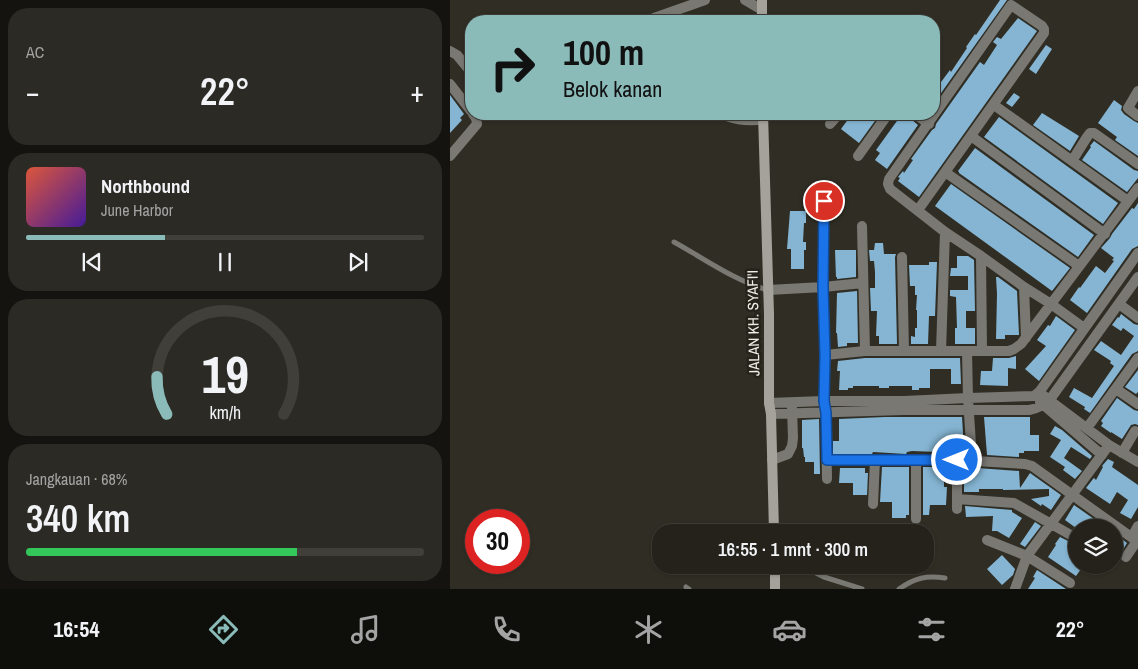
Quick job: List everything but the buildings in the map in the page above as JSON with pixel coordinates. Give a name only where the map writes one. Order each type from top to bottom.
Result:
[{"type":"main road","name":"JALAN KH. SYAFI'I","points":[[763,120],[769,403],[771,414],[774,524]]},
{"type":"main road","points":[[775,574],[776,589]]},
{"type":"street","points":[[662,15],[705,0]]},
{"type":"street","points":[[745,0],[762,5]]},
{"type":"street","points":[[918,210],[1044,33],[1042,26],[1013,3],[940,108]]},
{"type":"street","points":[[450,51],[457,55],[465,65]]},
{"type":"street","points":[[450,84],[465,104]]},
{"type":"street","points":[[1138,91],[1128,110],[1138,116]]},
{"type":"street","points":[[994,105],[1128,201]]},
{"type":"street","points":[[450,156],[477,124],[476,120]]},
{"type":"street","points":[[830,124],[834,120]]},
{"type":"street","points":[[858,156],[884,120]]},
{"type":"street","points":[[924,120],[929,124]]},
{"type":"street","points":[[932,120],[888,182],[890,188],[945,232],[1084,328]]},
{"type":"street","points":[[1072,161],[1090,133],[1094,132],[1138,164]]},
{"type":"street","points":[[971,136],[1105,234]]},
{"type":"street","points":[[945,172],[1079,266]]},
{"type":"street","points":[[825,355],[865,351],[1009,351],[1018,347],[1138,188]]},
{"type":"street","points":[[824,201],[824,401],[826,413],[827,479]]},
{"type":"street","points":[[862,226],[865,351]]},
{"type":"street","points":[[941,351],[945,232]]},
{"type":"street","points":[[1037,394],[1138,253]]},
{"type":"street","points":[[981,256],[982,351]]},
{"type":"street","points":[[902,257],[904,351]]},
{"type":"street","points":[[771,414],[824,401],[969,410],[1029,410],[1046,403],[1138,277]]},
{"type":"street","points":[[768,290],[863,283]]},
{"type":"street","points":[[1024,287],[1026,338]]},
{"type":"street","points":[[1119,304],[1138,318]]},
{"type":"street","points":[[1100,306],[1111,314]]},
{"type":"street","points":[[967,351],[972,460]]},
{"type":"street","points":[[1087,428],[1138,358]]},
{"type":"street","points":[[1116,389],[1138,404]]},
{"type":"street","points":[[769,403],[826,413],[968,398],[1037,394],[1102,455]]},
{"type":"street","points":[[1046,403],[1138,462]]},
{"type":"street","points":[[772,460],[788,454],[791,450],[793,438],[792,408]]},
{"type":"street","points":[[1122,452],[1135,431]]},
{"type":"street","points":[[1015,589],[1027,556],[1109,445]]},
{"type":"street","points":[[827,460],[972,460],[1019,462],[1028,465],[1136,540]]},
{"type":"street","points":[[873,504],[875,460]]},
{"type":"street","points":[[916,460],[916,519]]},
{"type":"street","points":[[957,460],[957,504],[1014,503],[1068,533]]},
{"type":"street","points":[[1126,557],[1136,540],[1138,526]]},
{"type":"street","points":[[986,540],[1027,556],[1070,583]]},
{"type":"lane","points":[[732,120],[749,124],[758,120]]},
{"type":"lane","points":[[674,242],[736,277],[758,288],[768,290]]},
{"type":"lane","points":[[820,574],[862,589]]},
{"type":"lane","points":[[900,589],[908,583],[924,577],[945,578]]},
{"type":"route","points":[[824,201],[824,401],[827,460],[957,460]]}]
